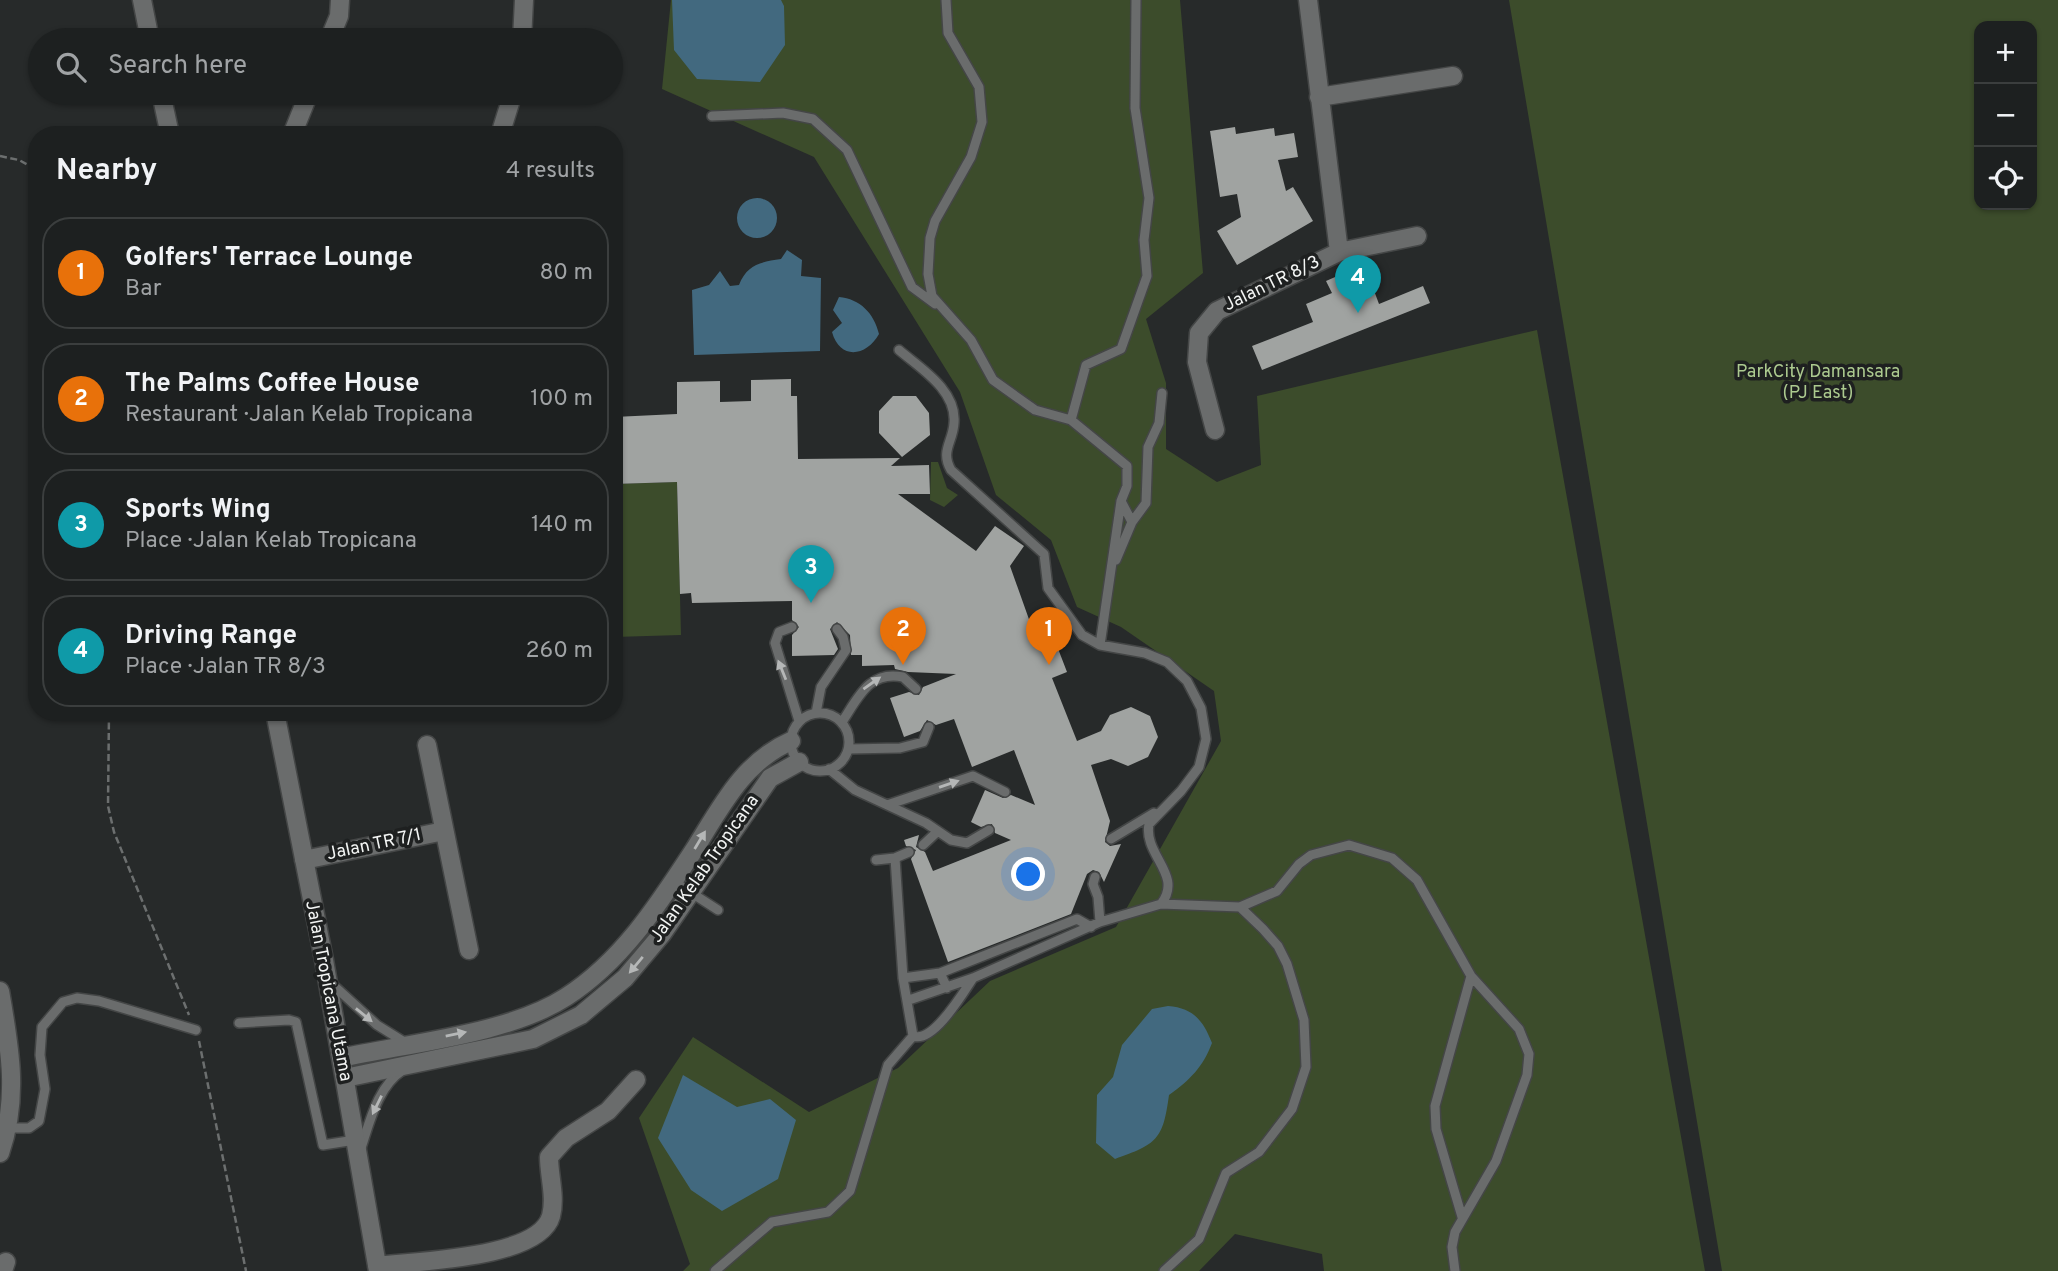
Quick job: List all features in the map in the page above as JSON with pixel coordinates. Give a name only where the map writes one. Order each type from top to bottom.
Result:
[{"type":"street","points":[[142,0],[148,28]]},
{"type":"street","points":[[334,28],[339,16],[340,0]]},
{"type":"street","points":[[523,28],[524,0]]},
{"type":"street","name":"Jalan TR 8/3","points":[[1215,430],[1197,362],[1199,333],[1217,311],[1339,252],[1308,0]]},
{"type":"street","points":[[1319,97],[1453,76]]},
{"type":"street","points":[[164,105],[168,126]]},
{"type":"street","points":[[296,126],[304,105]]},
{"type":"street","points":[[503,126],[509,105]]},
{"type":"street","points":[[1339,252],[1417,236]]},
{"type":"street","name":"Jalan Tropicana Utama","points":[[277,721],[327,978],[377,1269]]},
{"type":"street","name":"Jalan Kelab Tropicana","points":[[341,1058],[524,1019],[568,996],[597,974],[629,942],[743,776],[766,754],[791,741]]},
{"type":"street","name":"Jalan TR 7/1","points":[[427,746],[468,950]]},
{"type":"street","name":"Jalan Kelab Tropicana","points":[[345,1078],[533,1039],[564,1026],[603,999],[625,978],[692,894],[762,788],[775,773],[799,762]]},
{"type":"street","name":"Jalan TR 7/1","points":[[303,860],[444,831]]},
{"type":"street","points":[[0,991],[13,1097],[9,1128],[0,1153]]},
{"type":"street","points":[[377,1269],[507,1249],[543,1231],[551,1218],[553,1203],[549,1157],[566,1138],[608,1111],[636,1080]]},
{"type":"lane","points":[[946,0],[948,33],[979,87],[982,122],[968,164],[935,221],[930,237],[928,274],[932,296],[971,340],[993,380],[1035,410],[1072,420],[1127,466],[1127,486],[1121,501],[1100,645]]},
{"type":"lane","points":[[1072,420],[1086,365],[1121,349],[1147,276],[1144,240],[1149,198],[1135,108],[1136,0]]},
{"type":"lane","points":[[712,116],[783,113],[813,119],[847,150],[912,287],[940,307]]},
{"type":"lane","points":[[899,350],[936,381],[952,405],[954,423],[945,451],[951,470],[1038,547],[1046,562],[1048,588],[1060,609],[1082,635],[1100,645],[1145,653],[1167,662],[1187,681],[1201,708],[1206,739],[1199,766],[1153,818],[1147,833],[1169,881],[1168,894],[1161,904]]},
{"type":"lane","points":[[1110,572],[1132,522],[1146,503],[1148,447],[1158,423],[1162,393]]},
{"type":"lane","points":[[1121,501],[1132,522]]},
{"type":"lane","points":[[792,626],[779,632],[775,643],[799,721],[791,741],[799,762],[813,770],[829,769],[838,765],[848,750],[849,740],[842,722],[835,716],[816,712],[799,721]]},
{"type":"lane","points":[[816,712],[821,687],[845,656],[845,642],[837,629]]},
{"type":"lane","points":[[842,722],[861,691],[877,678],[903,677],[916,689]]},
{"type":"lane","points":[[848,750],[911,746],[923,741],[929,727]]},
{"type":"lane","points":[[829,769],[855,790],[890,804],[951,841],[967,843],[989,830]]},
{"type":"lane","points":[[890,804],[973,776],[1005,792]]},
{"type":"lane","points":[[1111,839],[1165,807]]},
{"type":"lane","points":[[923,845],[938,831]]},
{"type":"lane","points":[[908,1000],[973,978],[1095,924],[1161,904],[1240,907],[1277,891],[1299,864],[1321,850],[1349,845],[1377,851],[1392,858],[1417,880],[1471,976],[1519,1029],[1527,1045],[1529,1063],[1496,1161],[1479,1195],[1462,1217],[1452,1247],[1455,1271]]},
{"type":"lane","points":[[876,860],[895,858],[909,852]]},
{"type":"lane","points":[[895,858],[903,978],[913,1036]]},
{"type":"lane","points":[[1095,877],[1093,884],[1098,897],[1095,924]]},
{"type":"lane","points":[[673,881],[718,910]]},
{"type":"lane","points":[[1164,1271],[1199,1239],[1226,1173],[1259,1152],[1292,1110],[1306,1067],[1304,1020],[1287,964],[1278,946],[1240,907]]},
{"type":"lane","points":[[903,978],[940,973],[1077,919],[1095,924]]},
{"type":"lane","points":[[940,973],[947,988]]},
{"type":"lane","points":[[1462,1217],[1436,1129],[1435,1106],[1471,976]]},
{"type":"lane","points":[[327,978],[340,994],[377,1025],[408,1044]]},
{"type":"lane","points":[[715,1271],[772,1222],[817,1216],[839,1205],[850,1191],[888,1065],[913,1036],[925,1035],[948,1015],[973,978]]},
{"type":"lane","points":[[9,1128],[29,1128],[39,1121],[45,1089],[40,1055],[43,1027],[62,1002],[77,998],[99,1001],[196,1030]]},
{"type":"lane","points":[[239,1023],[289,1020],[296,1022],[323,1145],[357,1148],[388,1084],[411,1065]]},
{"type":"path","points":[[0,156],[28,165]]},
{"type":"path","points":[[108,721],[108,806],[114,832],[196,1030],[246,1271]]},
{"type":"green space","points":[[671,0],[1180,0],[1203,273],[1146,319],[1166,383],[1166,449],[1217,482],[1261,465],[1257,396],[1537,330],[1705,1271],[1324,1271],[1322,1254],[1235,1234],[1199,1271],[683,1271],[690,1264],[639,1118],[693,1037],[809,1112],[898,1068],[990,981],[1116,927],[1221,741],[1214,691],[1121,627],[1077,607],[1051,540],[996,495],[960,392],[814,157],[662,89]]},
{"type":"green space","name":"ParkCity Damansara (PJ East)","points":[[1509,0],[2058,0],[2058,1271],[1722,1271]]},
{"type":"green space","points":[[931,462],[938,462],[947,488],[958,495],[944,507],[930,500]]},
{"type":"green space","points":[[677,482],[681,635],[623,637],[623,484]]},
{"type":"water","points":[[672,0],[781,0],[784,6],[785,45],[760,82],[697,79],[674,50]]},
{"type":"water","points":[[757,198],[765,199],[771,204],[776,210],[776,226],[771,232],[765,237],[757,238],[749,237],[743,232],[738,226],[737,218],[738,210],[743,204],[749,199]]},
{"type":"water","points":[[787,250],[802,260],[801,276],[821,278],[820,351],[694,355],[692,290],[709,285],[720,271],[730,286],[739,285],[751,268],[781,259]]},
{"type":"water","points":[[839,297],[860,304],[877,326],[879,334],[861,351],[841,348],[832,332],[842,323],[833,310]]},
{"type":"water","points":[[1168,1006],[1184,1009],[1196,1017],[1212,1043],[1195,1072],[1169,1095],[1164,1122],[1156,1138],[1140,1149],[1115,1159],[1096,1143],[1097,1095],[1113,1077],[1122,1045],[1152,1009]]},
{"type":"water","points":[[683,1075],[737,1107],[770,1099],[796,1120],[778,1179],[722,1211],[691,1190],[658,1138]]},
{"type":"building","points":[[1235,127],[1236,134],[1274,128],[1275,136],[1294,133],[1298,157],[1278,160],[1286,191],[1293,187],[1313,221],[1237,265],[1217,231],[1241,217],[1237,194],[1220,197],[1210,131]]},
{"type":"building","points":[[1342,274],[1348,288],[1370,280],[1379,304],[1423,286],[1430,303],[1262,370],[1252,346],[1313,322],[1306,304],[1332,293],[1326,281]]},
{"type":"building","points":[[791,379],[791,396],[797,396],[798,459],[900,458],[891,466],[929,465],[930,494],[898,494],[976,551],[995,526],[1024,546],[1010,566],[1036,639],[1052,633],[1067,672],[1052,678],[1077,741],[1101,731],[1110,715],[1131,707],[1150,716],[1158,737],[1148,757],[1128,766],[1111,759],[1091,765],[1110,821],[1105,842],[1110,846],[1121,844],[1104,882],[1099,872],[1093,870],[1087,874],[1071,914],[948,962],[911,859],[916,850],[906,846],[904,840],[919,835],[916,847],[925,852],[933,871],[1011,840],[995,833],[992,824],[981,827],[971,822],[985,790],[1003,798],[1011,795],[1035,805],[1014,750],[972,767],[954,719],[936,725],[927,720],[920,731],[904,737],[890,698],[909,692],[919,695],[923,687],[956,674],[908,672],[895,669],[894,665],[862,666],[862,655],[851,655],[850,635],[837,622],[830,629],[838,649],[834,655],[792,656],[792,635],[799,627],[792,620],[792,601],[692,603],[691,593],[680,594],[677,482],[623,484],[623,417],[677,414],[677,382],[720,381],[720,402],[751,401],[751,380]]},
{"type":"building","points":[[893,396],[916,396],[929,413],[930,435],[902,457],[879,433],[879,411]]},
{"type":"place","name":"Driving Range","points":[[1358,313]]},
{"type":"place","name":"Sports Wing","points":[[811,603]]},
{"type":"place","name":"The Palms Coffee House","points":[[903,665]]},
{"type":"place","name":"Golfers' Terrace Lounge","points":[[1049,665]]}]
